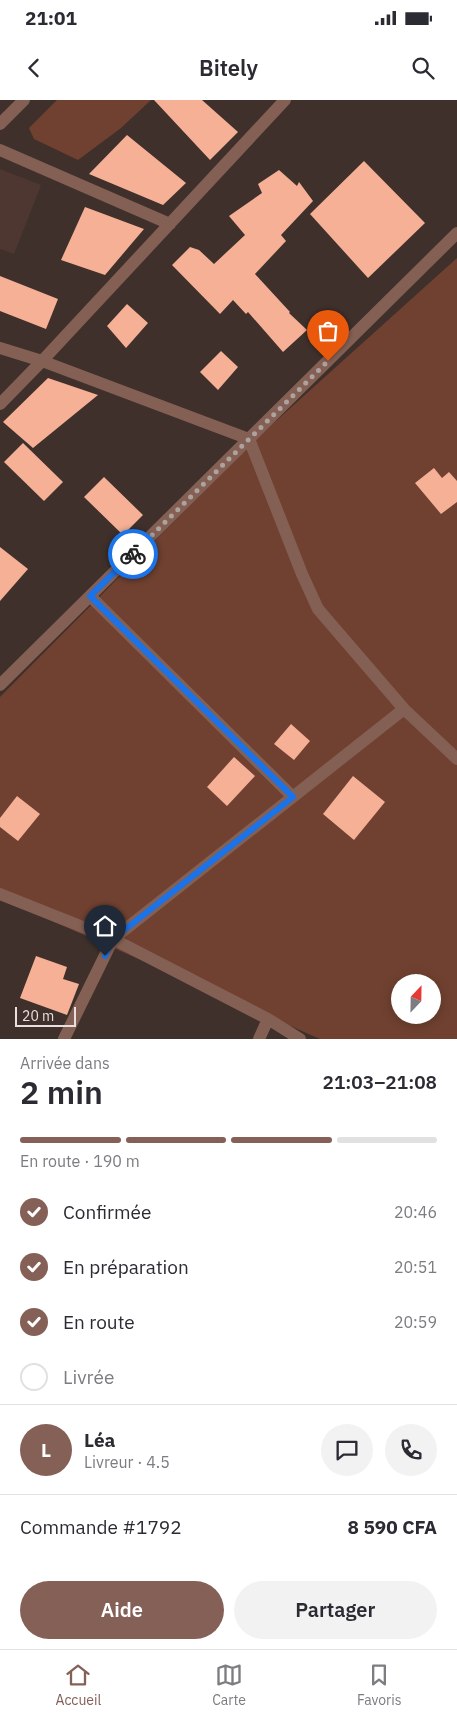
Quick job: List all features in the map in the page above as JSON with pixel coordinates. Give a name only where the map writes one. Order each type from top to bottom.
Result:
[{"type":"street","points":[[0,124],[24,100]]},
{"type":"street","points":[[0,404],[42,362],[285,100]]},
{"type":"street","points":[[0,150],[170,224]]},
{"type":"street","points":[[0,685],[457,233]]},
{"type":"street","points":[[0,348],[249,440],[302,574],[318,609],[404,709],[457,759]]},
{"type":"street","points":[[90,596],[293,797]]},
{"type":"street","points":[[64,1039],[113,939],[404,709]]},
{"type":"street","points":[[0,894],[113,939],[268,1019],[300,1039]]},
{"type":"street","points":[[259,1039],[268,1019]]},
{"type":"shaded area","points":[[57,100],[151,100],[121,128],[78,160],[34,139],[29,128]]},
{"type":"shaded area","points":[[0,169],[41,185],[14,254],[0,249]]},
{"type":"shaded area","points":[[457,258],[457,1039],[320,1039],[0,898],[0,697],[256,439]]},
{"type":"building","points":[[154,100],[202,100],[238,132],[210,160]]},
{"type":"building","points":[[127,135],[186,183],[163,205],[89,174]]},
{"type":"building","points":[[364,161],[425,223],[368,278],[310,214]]},
{"type":"building","points":[[279,170],[297,186],[299,182],[313,201],[281,235],[286,241],[255,274],[289,313],[307,330],[283,352],[248,312],[246,314],[233,300],[220,314],[172,265],[190,247],[199,250],[214,264],[245,235],[229,216],[262,193],[258,184]]},
{"type":"building","points":[[85,207],[144,229],[105,275],[61,260]]},
{"type":"building","points":[[0,276],[58,299],[46,329],[0,311]]},
{"type":"building","points":[[127,304],[148,323],[126,348],[107,326]]},
{"type":"building","points":[[221,351],[238,367],[218,390],[200,372]]},
{"type":"building","points":[[48,378],[98,395],[33,448],[3,422]]},
{"type":"building","points":[[23,443],[63,482],[44,501],[4,462]]},
{"type":"building","points":[[434,468],[442,478],[449,472],[457,481],[457,502],[441,514],[415,483]]},
{"type":"building","points":[[104,477],[143,515],[123,535],[84,497]]},
{"type":"building","points":[[0,547],[28,569],[0,601]]},
{"type":"building","points":[[291,724],[310,741],[294,760],[274,744]]},
{"type":"building","points":[[234,757],[255,776],[227,806],[207,787]]},
{"type":"building","points":[[353,776],[385,802],[354,840],[323,814]]},
{"type":"building","points":[[17,796],[40,814],[18,841],[0,827],[0,818]]},
{"type":"building","points":[[36,956],[67,967],[63,979],[79,984],[67,1015],[20,998]]},
{"type":"way so far","points":[[133,554],[328,361]]},
{"type":"route","points":[[105,956],[113,939],[293,797],[90,596],[133,554]]}]
